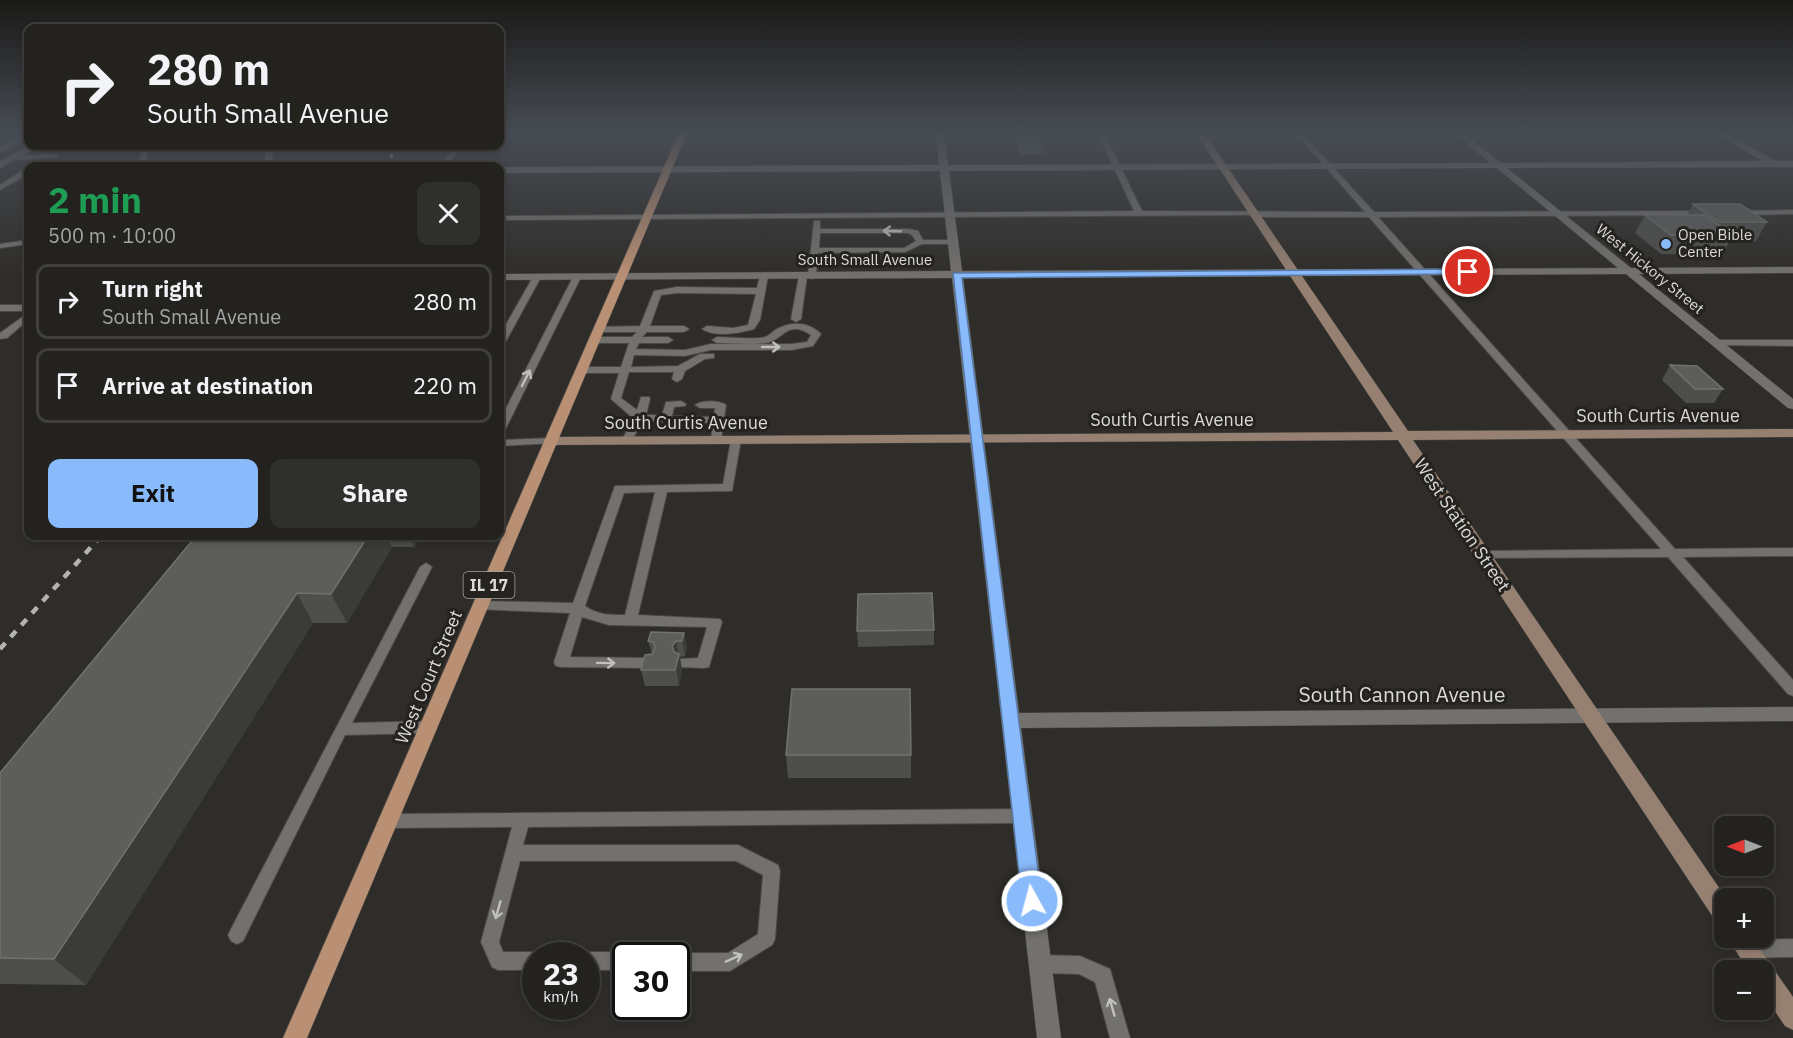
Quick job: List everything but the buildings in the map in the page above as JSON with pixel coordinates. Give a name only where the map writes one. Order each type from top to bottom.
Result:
[{"type":"main road","name":"West Court Street","points":[[295,1038],[662,181]]},
{"type":"main road","name":"West Station Street","points":[[1232,181],[1714,899]]},
{"type":"main road","name":"South Curtis Avenue","points":[[551,441],[1793,434]]},
{"type":"main road","points":[[1774,989],[1793,1018]]},
{"type":"street","points":[[947,181],[1048,1038]]},
{"type":"street","name":"West Hickory Street","points":[[1519,181],[1793,405]]},
{"type":"street","name":"South Small Avenue","points":[[504,277],[1793,270]]},
{"type":"street","name":"South Cannon Avenue","points":[[1011,721],[1793,714]]},
{"type":"lane","points":[[1124,181],[1139,214]]},
{"type":"lane","points":[[1343,181],[1793,690]]},
{"type":"lane","points":[[1723,213],[1793,212]]},
{"type":"lane","points":[[504,218],[1711,213]]},
{"type":"lane","points":[[796,319],[814,251],[818,216]]},
{"type":"lane","points":[[816,231],[909,231],[915,233],[921,242]]},
{"type":"lane","points":[[814,251],[905,250],[921,242],[953,242]]},
{"type":"lane","points":[[0,246],[24,243]]},
{"type":"lane","points":[[677,290],[682,276]]},
{"type":"lane","points":[[707,329],[733,331],[751,327],[755,320],[764,276]]},
{"type":"lane","points":[[504,336],[537,277]]},
{"type":"lane","points":[[504,422],[577,277]]},
{"type":"lane","points":[[719,420],[640,418],[616,399],[624,369],[634,340],[644,329],[657,293],[677,290],[761,291]]},
{"type":"lane","points":[[0,308],[24,308]]},
{"type":"lane","points":[[504,316],[515,316]]},
{"type":"lane","points":[[0,336],[4,336],[24,319]]},
{"type":"lane","points":[[630,352],[685,353],[711,347],[791,347],[810,344],[816,334],[805,327],[790,327],[779,330],[767,340],[717,340]]},
{"type":"lane","points":[[597,335],[644,329],[684,329]]},
{"type":"lane","points":[[597,335],[634,340],[668,340]]},
{"type":"lane","points":[[1717,343],[1793,343]]},
{"type":"lane","points":[[582,370],[624,369],[652,374],[679,374],[703,356],[751,355]]},
{"type":"lane","points":[[626,441],[640,418],[645,399]]},
{"type":"lane","points":[[666,419],[674,402]]},
{"type":"lane","points":[[700,405],[721,405],[716,440]]},
{"type":"lane","points":[[650,663],[561,662],[619,489],[728,488],[736,440]]},
{"type":"lane","points":[[504,443],[551,441]]},
{"type":"lane","points":[[630,620],[662,488]]},
{"type":"lane","points":[[1483,555],[1793,552]]},
{"type":"lane","points":[[237,935],[426,567]]},
{"type":"lane","points":[[480,606],[578,608],[588,616],[602,620],[715,622],[704,663],[684,663]]},
{"type":"lane","points":[[341,729],[429,727]]},
{"type":"lane","points":[[388,821],[1022,816]]},
{"type":"lane","points":[[522,819],[490,942],[498,961],[522,961]]},
{"type":"lane","points":[[514,853],[738,853],[772,871],[766,939],[730,962],[690,962]]},
{"type":"lane","points":[[1774,946],[1793,948]]},
{"type":"lane","points":[[1040,964],[1080,965],[1103,976],[1120,1038]]},
{"type":"railway","points":[[0,649],[97,540]]},
{"type":"place","name":"Open Bible Center","points":[[1666,244]]},
{"type":"route","points":[[1032,901],[978,439],[956,275],[1468,272]]}]
